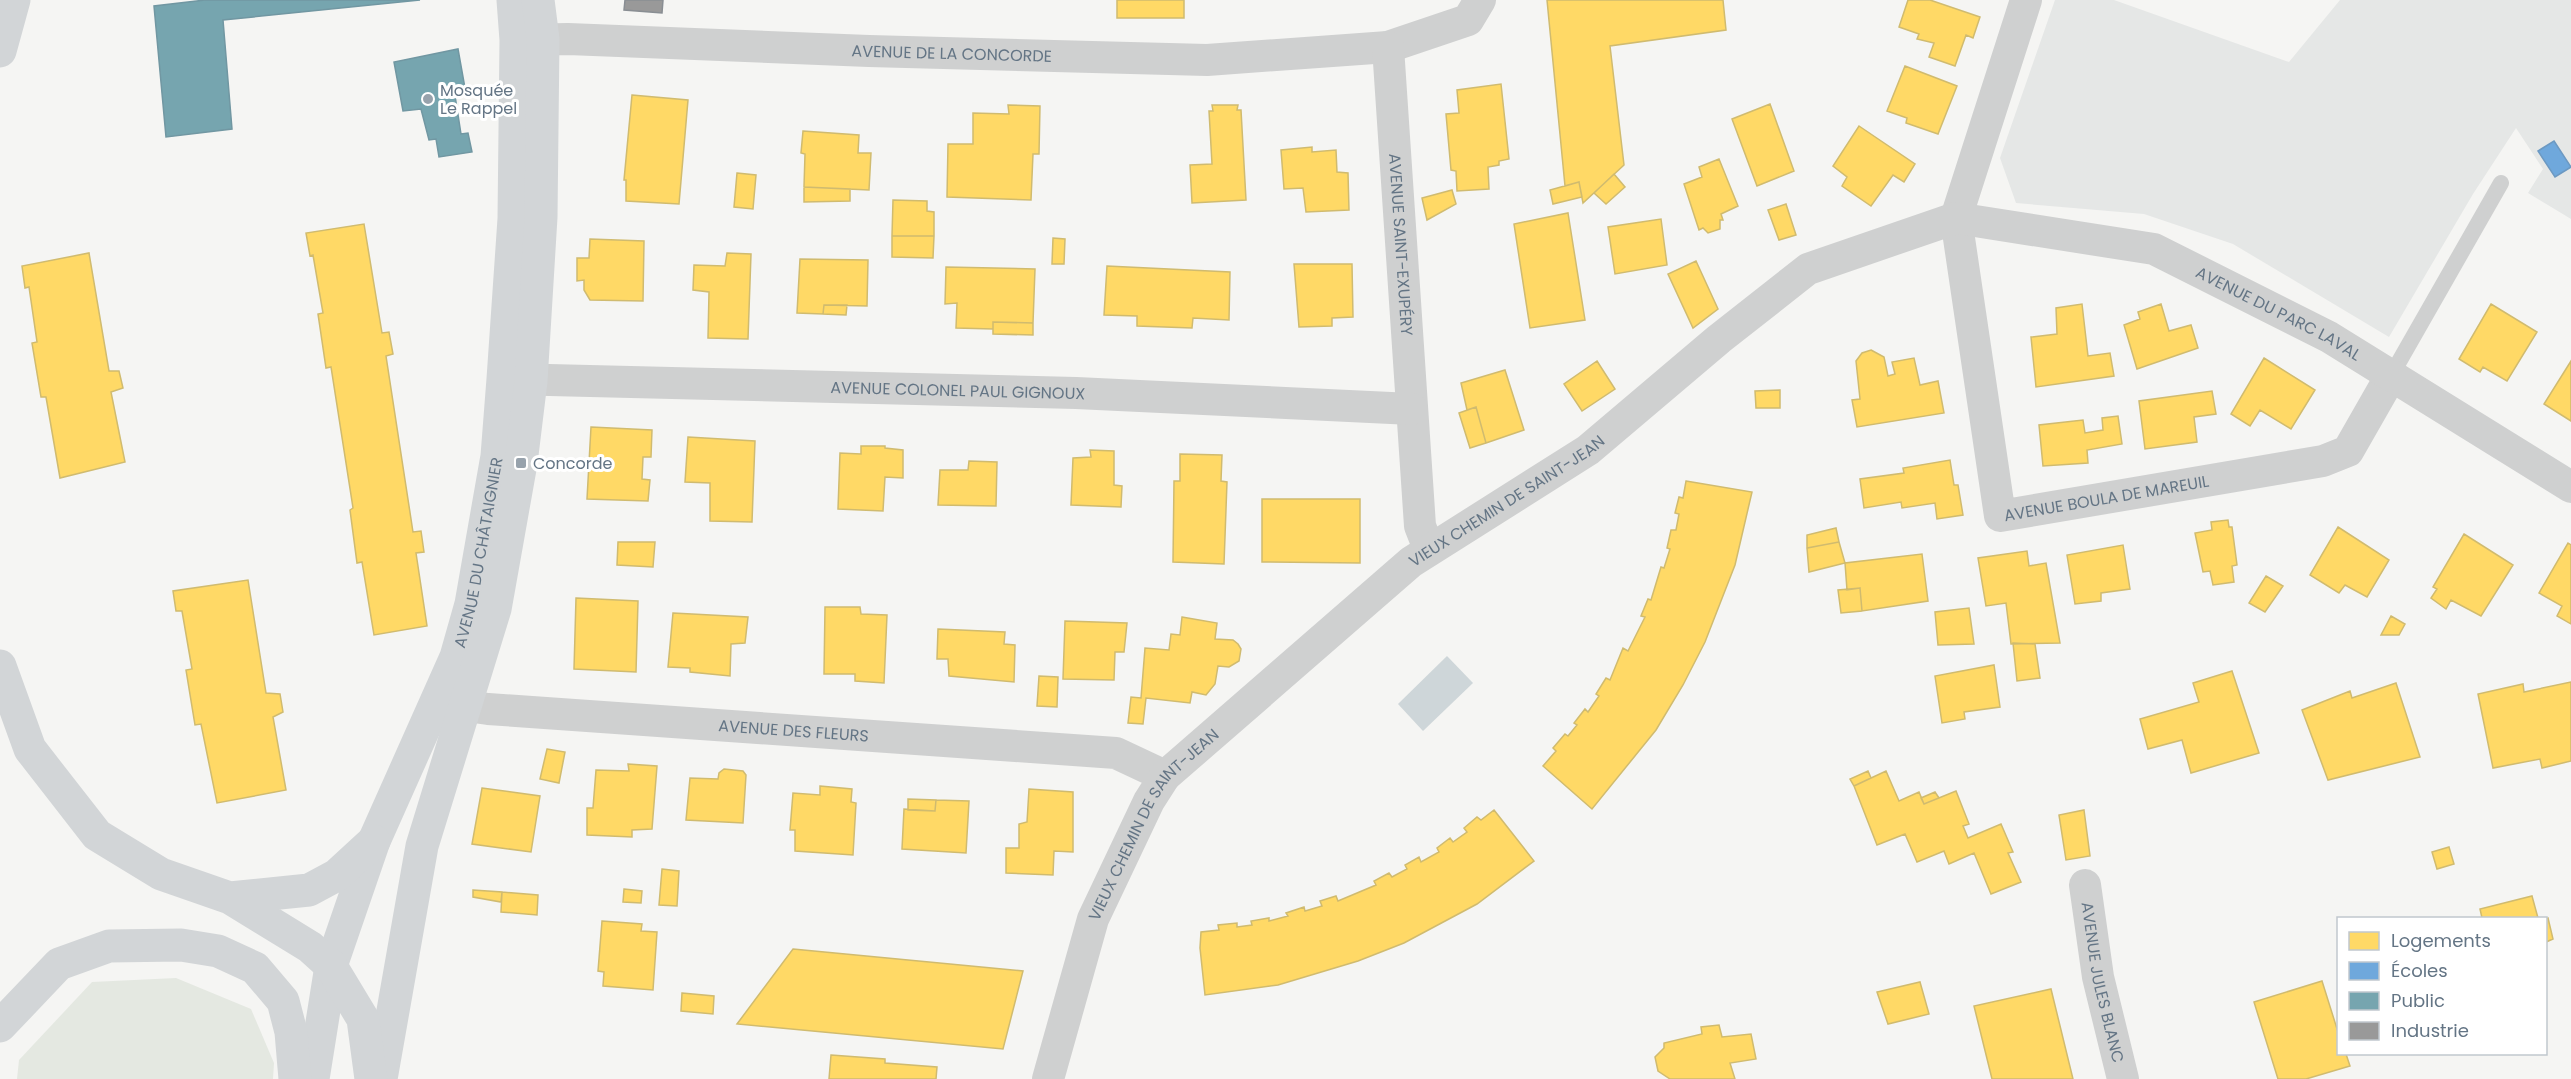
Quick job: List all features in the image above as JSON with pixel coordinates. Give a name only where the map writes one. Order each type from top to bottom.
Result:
[{"type":"main road","points":[[0,51],[14,0]]},
{"type":"main road","name":"AVENUE DU CHÂTAIGNIER","points":[[513,0],[530,40]]},
{"type":"main road","name":"AVENUE DU CHÂTAIGNIER","points":[[381,1079],[422,846],[495,609],[521,463],[514,219],[528,145],[530,40],[538,0]]},
{"type":"main road","name":"AVENUE DU CHÂTAIGNIER","points":[[313,1079],[331,966],[374,841],[456,657],[471,604],[497,456],[517,380]]},
{"type":"main road","points":[[0,666],[30,749],[97,836],[161,874],[230,898],[294,936],[331,966],[363,1019],[371,1079]]},
{"type":"main road","points":[[407,767],[442,782]]},
{"type":"main road","points":[[230,898],[309,890],[337,875],[374,841]]},
{"type":"main road","points":[[0,1026],[59,964],[109,946],[181,945],[218,951],[255,968],[282,1001],[291,1032],[295,1079]]},
{"type":"street","points":[[1388,47],[1468,20],[1480,0]]},
{"type":"street","points":[[1956,218],[2026,0]]},
{"type":"street","name":"AVENUE DE LA CONCORDE","points":[[530,40],[1208,60],[1388,47]]},
{"type":"street","name":"AVENUE SAINT-EXUPÉRY","points":[[1388,47],[1420,526],[1429,549]]},
{"type":"street","name":"AVENUE DU PARC LAVAL","points":[[1956,218],[2154,249],[2329,337],[2571,487]]},
{"type":"street","name":"AVENUE BOULA DE MAREUIL","points":[[1956,218],[2000,516],[2323,461],[2348,451],[2392,374]]},
{"type":"street","name":"VIEUX CHEMIN DE SAINT-JEAN","points":[[1048,1079],[1093,919],[1149,801],[1165,776],[1411,561],[1587,450],[1719,339],[1808,269],[1956,218]]},
{"type":"street","name":"AVENUE COLONEL PAUL GIGNOUX","points":[[517,380],[1076,393],[1412,409]]},
{"type":"street","points":[[456,657],[466,706]]},
{"type":"street","name":"AVENUE DES FLEURS","points":[[466,706],[1116,753],[1165,776]]},
{"type":"street","name":"AVENUE JULES BLANC","points":[[2085,885],[2098,977],[2123,1079]]},
{"type":"lane","points":[[2392,374],[2501,183]]},
{"type":"shaded area","points":[[2055,0],[2114,0],[2289,62],[2340,0],[2571,0],[2571,219],[2528,193],[2543,169],[2516,128],[2473,194],[2389,337],[2233,244],[2144,214],[2016,203],[2000,158]]},
{"type":"shaded area","points":[[1447,656],[1473,683],[1423,731],[1398,704]]},
{"type":"shaded area","points":[[176,978],[251,1009],[274,1063],[273,1079],[17,1079],[19,1060],[92,982]]},
{"type":"building: Logements","points":[[1117,0],[1184,0],[1184,18],[1117,18]]},
{"type":"building: Logements","points":[[1547,0],[1723,0],[1726,30],[1610,46],[1624,165],[1583,203],[1579,182],[1565,186]]},
{"type":"building: Logements","points":[[1908,0],[1930,0],[1980,17],[1973,38],[1966,35],[1955,66],[1929,57],[1934,43],[1917,39],[1919,34],[1899,27]]},
{"type":"building: Logements","points":[[1905,66],[1957,86],[1938,134],[1906,123],[1907,118],[1887,111]]},
{"type":"building: Logements","points":[[1501,84],[1509,159],[1499,161],[1499,165],[1488,167],[1489,189],[1457,191],[1456,171],[1451,170],[1446,114],[1459,113],[1457,90]]},
{"type":"building: Logements","points":[[632,95],[688,100],[679,204],[626,201],[626,180],[624,180]]},
{"type":"building: Logements","points":[[1770,104],[1794,171],[1757,186],[1732,119]]},
{"type":"building: Logements","points":[[1008,105],[1040,106],[1039,154],[1033,154],[1031,200],[947,197],[948,144],[973,144],[973,113],[1009,114]]},
{"type":"building: Logements","points":[[1212,105],[1238,105],[1237,110],[1241,110],[1246,200],[1192,203],[1190,165],[1212,164],[1209,111],[1213,111]]},
{"type":"building: Logements","points":[[1859,126],[1915,164],[1904,182],[1893,175],[1871,206],[1842,186],[1847,177],[1833,166]]},
{"type":"building: Logements","points":[[803,131],[859,135],[858,153],[871,153],[869,190],[804,187],[805,154],[801,153]]},
{"type":"building: Logements","points":[[1312,147],[1312,152],[1336,150],[1337,172],[1348,173],[1349,210],[1306,212],[1303,188],[1284,189],[1281,150]]},
{"type":"building: Logements","points":[[1719,159],[1738,206],[1721,214],[1723,220],[1720,220],[1720,229],[1708,233],[1703,228],[1699,230],[1684,184],[1702,177],[1699,167]]},
{"type":"building: Logements","points":[[737,173],[756,175],[753,209],[734,207]]},
{"type":"building: Logements","points":[[1614,174],[1625,187],[1606,204],[1594,193]]},
{"type":"building: Logements","points":[[1579,182],[1582,197],[1553,204],[1550,190]]},
{"type":"building: Logements","points":[[804,187],[850,189],[850,201],[804,202]]},
{"type":"building: Logements","points":[[1452,190],[1456,204],[1427,220],[1422,198]]},
{"type":"building: Logements","points":[[893,200],[927,201],[927,211],[934,212],[934,236],[892,236]]},
{"type":"building: Logements","points":[[1786,204],[1796,235],[1779,240],[1768,210]]},
{"type":"building: Logements","points":[[1568,213],[1585,320],[1530,328],[1514,224]]},
{"type":"building: Logements","points":[[1661,219],[1667,265],[1615,274],[1608,227]]},
{"type":"building: Logements","points":[[364,224],[382,333],[389,332],[393,354],[386,356],[413,532],[421,531],[424,552],[416,553],[427,626],[374,635],[362,562],[357,563],[350,510],[353,508],[331,367],[326,368],[318,314],[323,313],[313,255],[310,256],[306,233]]},
{"type":"building: Logements","points":[[892,236],[934,236],[933,258],[892,257]]},
{"type":"building: Logements","points":[[1053,238],[1065,239],[1064,264],[1052,264]]},
{"type":"building: Logements","points":[[590,239],[644,241],[643,301],[590,300],[584,290],[584,280],[577,281],[577,258],[589,258]]},
{"type":"building: Logements","points":[[89,253],[109,371],[119,371],[123,388],[111,392],[125,462],[60,478],[46,397],[41,397],[32,343],[37,342],[29,287],[25,288],[22,266]]},
{"type":"building: Logements","points":[[727,253],[751,254],[748,339],[708,338],[709,292],[693,290],[694,265],[725,266]]},
{"type":"building: Logements","points":[[800,259],[868,260],[867,306],[824,305],[823,314],[797,313]]},
{"type":"building: Logements","points":[[1696,261],[1718,309],[1693,328],[1668,274]]},
{"type":"building: Logements","points":[[1294,264],[1352,264],[1353,317],[1332,318],[1332,326],[1299,327]]},
{"type":"building: Logements","points":[[1107,266],[1230,272],[1229,320],[1193,318],[1192,328],[1137,326],[1137,316],[1104,315]]},
{"type":"building: Logements","points":[[946,267],[1035,269],[1033,323],[993,322],[993,329],[956,328],[957,303],[945,304]]},
{"type":"building: Logements","points":[[2082,304],[2088,356],[2110,353],[2114,376],[2036,387],[2031,337],[2057,334],[2056,308]]},
{"type":"building: Logements","points":[[2161,304],[2169,331],[2191,325],[2198,348],[2137,369],[2124,325],[2140,319],[2138,312]]},
{"type":"building: Logements","points":[[2491,304],[2537,332],[2507,381],[2483,367],[2480,372],[2459,359]]},
{"type":"building: Logements","points":[[824,305],[847,305],[846,315],[823,314]]},
{"type":"building: Logements","points":[[993,322],[1033,323],[1033,335],[993,334]]},
{"type":"building: Logements","points":[[1871,350],[1884,357],[1888,376],[1895,374],[1892,362],[1914,358],[1920,385],[1938,381],[1944,413],[1857,427],[1852,400],[1860,399],[1856,361],[1862,353]]},
{"type":"building: Logements","points":[[2264,358],[2315,390],[2291,429],[2260,410],[2250,426],[2231,414]]},
{"type":"building: Logements","points":[[1597,361],[1615,389],[1582,411],[1564,384]]},
{"type":"building: Logements","points":[[2571,361],[2571,421],[2544,404]]},
{"type":"building: Logements","points":[[1505,370],[1524,430],[1486,443],[1476,407],[1467,410],[1461,383]]},
{"type":"building: Logements","points":[[1780,390],[1780,408],[1756,408],[1755,391]]},
{"type":"building: Logements","points":[[2212,391],[2216,414],[2194,417],[2197,442],[2145,449],[2139,401]]},
{"type":"building: Logements","points":[[1476,407],[1486,443],[1470,448],[1459,413]]},
{"type":"building: Logements","points":[[2118,416],[2122,444],[2087,450],[2088,463],[2043,466],[2039,425],[2083,420],[2085,433],[2103,430],[2102,418]]},
{"type":"building: Logements","points":[[591,427],[652,430],[651,457],[643,457],[642,479],[650,480],[648,501],[587,499]]},
{"type":"building: Logements","points":[[688,437],[755,441],[752,522],[710,521],[710,483],[685,482]]},
{"type":"building: Logements","points":[[861,446],[885,446],[885,448],[903,450],[903,478],[885,477],[883,511],[838,509],[840,453],[861,454]]},
{"type":"building: Logements","points":[[1090,450],[1114,451],[1114,485],[1122,486],[1121,507],[1071,505],[1073,458],[1091,457]]},
{"type":"building: Logements","points":[[1180,454],[1222,455],[1221,481],[1227,482],[1224,564],[1173,562],[1174,481],[1180,481]]},
{"type":"building: Logements","points":[[1950,460],[1954,485],[1958,485],[1963,515],[1937,519],[1935,503],[1902,508],[1901,502],[1864,508],[1860,479],[1904,473],[1903,468]]},
{"type":"building: Logements","points":[[969,461],[997,462],[996,506],[938,505],[940,470],[968,470]]},
{"type":"building: Logements","points":[[1686,481],[1752,492],[1735,565],[1705,642],[1683,685],[1656,730],[1592,809],[1543,766],[1556,751],[1553,748],[1565,734],[1568,736],[1577,725],[1574,723],[1585,709],[1588,712],[1599,696],[1596,694],[1606,678],[1610,680],[1623,648],[1628,651],[1645,617],[1641,616],[1648,599],[1651,600],[1661,567],[1664,568],[1670,549],[1667,548],[1671,530],[1676,530],[1679,514],[1675,513],[1679,497],[1683,498]]},
{"type":"building: Logements","points":[[1262,499],[1360,499],[1360,563],[1262,562]]},
{"type":"building: Logements","points":[[2228,520],[2229,527],[2232,527],[2237,565],[2232,566],[2234,582],[2213,585],[2210,571],[2203,572],[2195,533],[2212,530],[2211,522]]},
{"type":"building: Logements","points":[[2338,527],[2389,560],[2367,597],[2345,585],[2339,593],[2310,575]]},
{"type":"building: Logements","points":[[1836,528],[1839,542],[1807,548],[1807,535]]},
{"type":"building: Logements","points":[[2464,534],[2513,565],[2481,616],[2451,600],[2446,609],[2431,598],[2437,589],[2433,587]]},
{"type":"building: Logements","points":[[618,542],[655,542],[653,567],[617,565]]},
{"type":"building: Logements","points":[[1839,542],[1845,563],[1809,572],[1807,548]]},
{"type":"building: Logements","points":[[2568,543],[2571,545],[2571,624],[2557,616],[2562,606],[2539,593]]},
{"type":"building: Logements","points":[[2123,545],[2130,589],[2101,593],[2101,601],[2075,604],[2067,555]]},
{"type":"building: Logements","points":[[2027,551],[2029,566],[2046,563],[2060,643],[2011,644],[2006,603],[1986,606],[1978,558]]},
{"type":"building: Logements","points":[[1922,554],[1928,601],[1862,611],[1860,588],[1847,590],[1845,563]]},
{"type":"building: Logements","points":[[2266,576],[2283,586],[2265,612],[2249,603]]},
{"type":"building: Logements","points":[[248,580],[266,693],[280,694],[283,712],[273,717],[286,790],[217,803],[201,724],[195,725],[186,670],[192,669],[182,611],[176,611],[173,591]]},
{"type":"building: Logements","points":[[1860,588],[1862,611],[1841,613],[1838,590]]},
{"type":"building: Logements","points":[[576,598],[638,601],[636,672],[574,669]]},
{"type":"building: Logements","points":[[825,607],[860,607],[861,614],[887,615],[884,683],[855,681],[855,674],[824,674]]},
{"type":"building: Logements","points":[[1969,608],[1974,644],[1938,645],[1935,612]]},
{"type":"building: Logements","points":[[673,613],[748,617],[745,643],[731,644],[730,676],[690,672],[690,668],[668,667]]},
{"type":"building: Logements","points":[[2391,616],[2405,624],[2399,635],[2381,635]]},
{"type":"building: Logements","points":[[1182,617],[1217,623],[1215,639],[1233,640],[1238,644],[1241,649],[1239,661],[1229,667],[1218,666],[1215,684],[1206,695],[1192,692],[1190,703],[1146,698],[1143,724],[1128,723],[1131,697],[1141,698],[1145,648],[1169,650],[1171,634],[1180,635]]},
{"type":"building: Logements","points":[[1065,621],[1127,623],[1124,652],[1115,652],[1114,680],[1063,679]]},
{"type":"building: Logements","points":[[938,629],[1005,632],[1004,644],[1015,645],[1014,682],[949,676],[948,659],[937,659]]},
{"type":"building: Logements","points":[[2013,643],[2035,644],[2040,678],[2017,681]]},
{"type":"building: Logements","points":[[1994,665],[2000,707],[1964,712],[1965,719],[1942,723],[1935,676]]},
{"type":"building: Logements","points":[[2232,671],[2259,753],[2191,773],[2182,740],[2148,749],[2140,719],[2199,702],[2193,683]]},
{"type":"building: Logements","points":[[1039,676],[1058,677],[1057,707],[1037,706]]},
{"type":"building: Logements","points":[[2571,682],[2571,761],[2542,768],[2540,759],[2493,768],[2478,694],[2523,684],[2524,692]]},
{"type":"building: Logements","points":[[2396,683],[2420,757],[2328,780],[2302,710],[2350,691],[2352,698]]},
{"type":"building: Logements","points":[[547,749],[565,752],[559,783],[540,779]]},
{"type":"building: Logements","points":[[628,764],[657,766],[652,829],[632,830],[632,837],[587,835],[587,808],[593,808],[596,770],[629,771]]},
{"type":"building: Logements","points":[[724,769],[743,771],[746,775],[743,823],[686,820],[690,778],[718,779],[719,773]]},
{"type":"building: Logements","points":[[1868,771],[1871,778],[1854,786],[1850,779]]},
{"type":"building: Logements","points":[[1886,771],[1899,801],[1919,792],[1924,804],[1956,791],[1969,824],[1963,826],[1968,838],[2001,824],[2013,852],[2008,853],[2021,882],[1991,894],[1974,853],[1949,864],[1944,851],[1917,862],[1905,834],[1877,845],[1854,786]]},
{"type":"building: Logements","points":[[820,786],[852,789],[851,802],[856,803],[853,855],[795,851],[795,830],[790,830],[793,793],[820,795]]},
{"type":"building: Logements","points":[[482,788],[540,796],[531,852],[472,844]]},
{"type":"building: Logements","points":[[1029,789],[1073,792],[1073,852],[1054,851],[1053,875],[1006,873],[1006,848],[1019,848],[1019,824],[1027,822]]},
{"type":"building: Logements","points":[[1935,792],[1939,798],[1924,804],[1921,798]]},
{"type":"building: Logements","points":[[908,799],[936,800],[935,811],[908,810]]},
{"type":"building: Logements","points":[[936,800],[969,801],[966,853],[902,849],[904,809],[935,811]]},
{"type":"building: Logements","points":[[1494,810],[1534,861],[1477,904],[1404,943],[1358,961],[1278,985],[1205,995],[1200,948],[1201,932],[1219,930],[1218,925],[1237,923],[1237,927],[1252,925],[1251,921],[1269,918],[1269,921],[1288,916],[1286,913],[1304,907],[1305,911],[1322,906],[1320,901],[1336,896],[1338,901],[1376,885],[1374,881],[1389,873],[1392,877],[1407,869],[1405,865],[1419,857],[1421,862],[1439,852],[1437,848],[1450,838],[1453,842],[1467,832],[1464,828],[1477,817],[1481,820]]},
{"type":"building: Logements","points":[[2084,810],[2090,856],[2066,860],[2059,815]]},
{"type":"building: Logements","points":[[2449,847],[2454,864],[2437,869],[2432,852]]},
{"type":"building: Logements","points":[[662,869],[679,871],[677,906],[659,905]]},
{"type":"building: Logements","points":[[624,889],[642,891],[641,903],[623,902]]},
{"type":"building: Logements","points":[[473,890],[502,892],[501,902],[473,897]]},
{"type":"building: Logements","points":[[502,892],[538,895],[537,915],[501,912]]},
{"type":"building: Logements","points":[[2532,896],[2538,917],[2482,917],[2480,909]]},
{"type":"building: Logements","points":[[2547,918],[2553,939],[2547,942]]},
{"type":"building: Logements","points":[[602,921],[642,924],[641,931],[657,932],[653,990],[603,986],[604,972],[598,971]]},
{"type":"building: Logements","points":[[793,949],[1023,971],[1003,1049],[737,1024]]},
{"type":"building: Logements","points":[[2322,981],[2337,1029],[2337,1055],[2346,1055],[2350,1066],[2306,1079],[2278,1079],[2254,1002]]},
{"type":"building: Logements","points":[[1920,982],[1929,1014],[1888,1024],[1877,992]]},
{"type":"building: Logements","points":[[2051,989],[2073,1079],[1992,1079],[1974,1006]]},
{"type":"building: Logements","points":[[682,993],[714,996],[713,1014],[681,1011]]},
{"type":"building: Logements","points":[[1719,1025],[1722,1037],[1751,1034],[1756,1059],[1730,1063],[1735,1079],[1670,1079],[1658,1071],[1655,1057],[1664,1048],[1664,1043],[1702,1034],[1701,1027]]},
{"type":"building: Logements","points":[[831,1055],[885,1059],[885,1063],[937,1067],[936,1079],[829,1079]]},
{"type":"building: Écoles","points":[[2554,141],[2571,167],[2555,177],[2538,151]]},
{"type":"building: Public","points":[[205,0],[420,0],[223,20],[232,129],[166,137],[154,6]]},
{"type":"building: Public","name":"Mosquée Le Rappel","points":[[458,49],[465,88],[454,89],[461,134],[468,133],[472,152],[439,157],[436,139],[429,140],[421,109],[403,111],[394,62]]},
{"type":"building: Industrie","points":[[625,0],[663,0],[662,13],[624,10]]},
{"type":"place","name":"Mosquée Le Rappel","points":[[428,99]]},
{"type":"place","name":"Concorde","points":[[521,463]]}]
